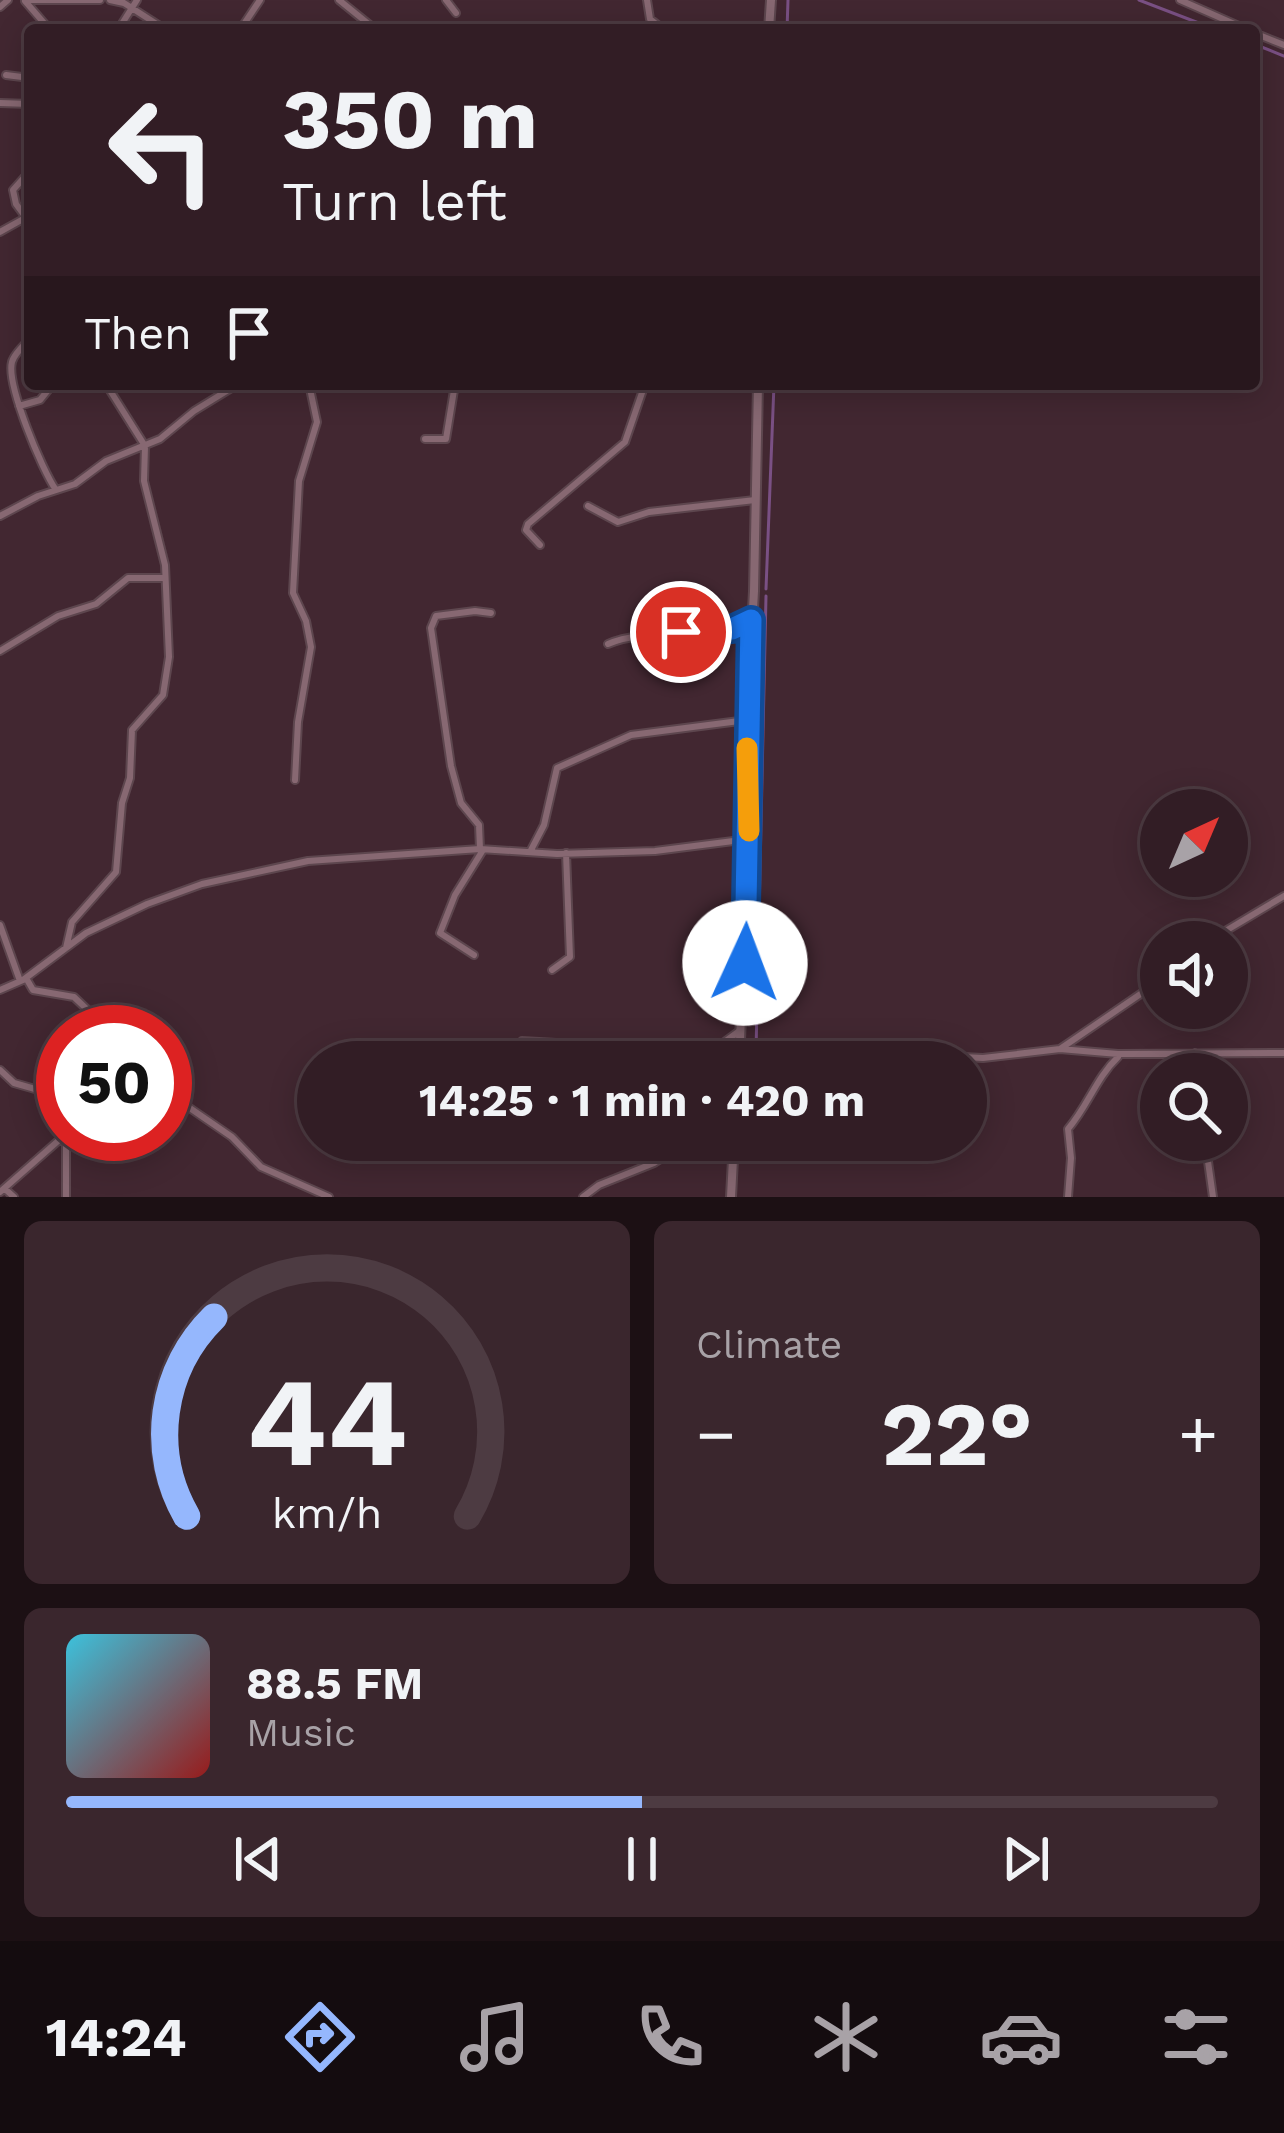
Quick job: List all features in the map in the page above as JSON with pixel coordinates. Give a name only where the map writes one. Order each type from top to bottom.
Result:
[{"type":"main road","points":[[740,1041],[758,390]]},
{"type":"main road","points":[[731,1197],[733,1161]]},
{"type":"street","points":[[0,7],[8,0]]},
{"type":"street","points":[[25,0],[100,0]]},
{"type":"street","points":[[25,0],[45,24]]},
{"type":"street","points":[[110,0],[134,4],[159,24]]},
{"type":"street","points":[[339,0],[369,24]]},
{"type":"street","points":[[446,0],[456,13]]},
{"type":"street","points":[[1180,0],[1236,24]]},
{"type":"street","points":[[6,75],[24,77]]},
{"type":"street","points":[[24,178],[13,190],[24,215]]},
{"type":"street","points":[[24,347],[11,363],[19,406],[56,490]]},
{"type":"street","points":[[19,406],[40,400],[48,390]]},
{"type":"street","points":[[66,948],[71,922],[116,872],[116,843],[130,778],[131,730],[162,699],[169,657],[164,555],[144,481],[145,446],[110,390]]},
{"type":"street","points":[[0,516],[75,484],[106,461],[145,446],[229,390]]},
{"type":"street","points":[[295,780],[298,722],[311,647],[293,593],[299,482],[317,422],[310,390]]},
{"type":"street","points":[[425,440],[446,439],[454,390]]},
{"type":"street","points":[[540,545],[526,530],[528,524],[625,442],[643,390]]},
{"type":"street","points":[[588,506],[618,522],[649,512],[755,500]]},
{"type":"street","points":[[0,651],[58,616],[96,604],[128,578],[165,578]]},
{"type":"street","points":[[474,956],[440,933],[455,895],[482,850],[479,825],[461,803],[452,766],[430,628],[436,616],[475,610],[491,613]]},
{"type":"street","points":[[608,644],[639,634],[732,629],[751,620]]},
{"type":"street","points":[[530,852],[544,825],[557,768],[631,735],[746,720]]},
{"type":"street","points":[[0,990],[23,980],[86,933],[148,904],[202,884],[308,861],[482,850],[656,851],[749,839]]},
{"type":"street","points":[[552,970],[568,961],[571,950],[566,853]]},
{"type":"street","points":[[1242,921],[1284,896]]},
{"type":"street","points":[[0,925],[30,988],[74,997],[82,1005]]},
{"type":"street","points":[[1060,1049],[1140,994]]},
{"type":"street","points":[[726,1041],[741,1030]]},
{"type":"street","points":[[987,1057],[1060,1049],[1140,1054]]},
{"type":"street","points":[[1248,1053],[1284,1053]]},
{"type":"street","points":[[1068,1197],[1068,1129],[1097,1079],[1120,1054]]},
{"type":"street","points":[[0,1070],[14,1083],[36,1089]]},
{"type":"street","points":[[192,1110],[232,1137],[261,1168],[329,1197]]},
{"type":"street","points":[[14,1197],[3,1190],[66,1134],[66,1197]]},
{"type":"street","points":[[583,1197],[599,1185],[656,1161]]},
{"type":"street","points":[[1208,1161],[1213,1197]]},
{"type":"waterway","points":[[787,24],[788,0]]},
{"type":"waterway","points":[[1139,0],[1201,24]]},
{"type":"waterway","points":[[1260,46],[1284,56]]},
{"type":"waterway","points":[[766,589],[774,390]]},
{"type":"waterway","points":[[756,1041],[766,596]]},
{"type":"slow traffic","points":[[747,748],[749,831]]},
{"type":"route","points":[[681,632],[732,629],[751,620],[745,963]]}]
